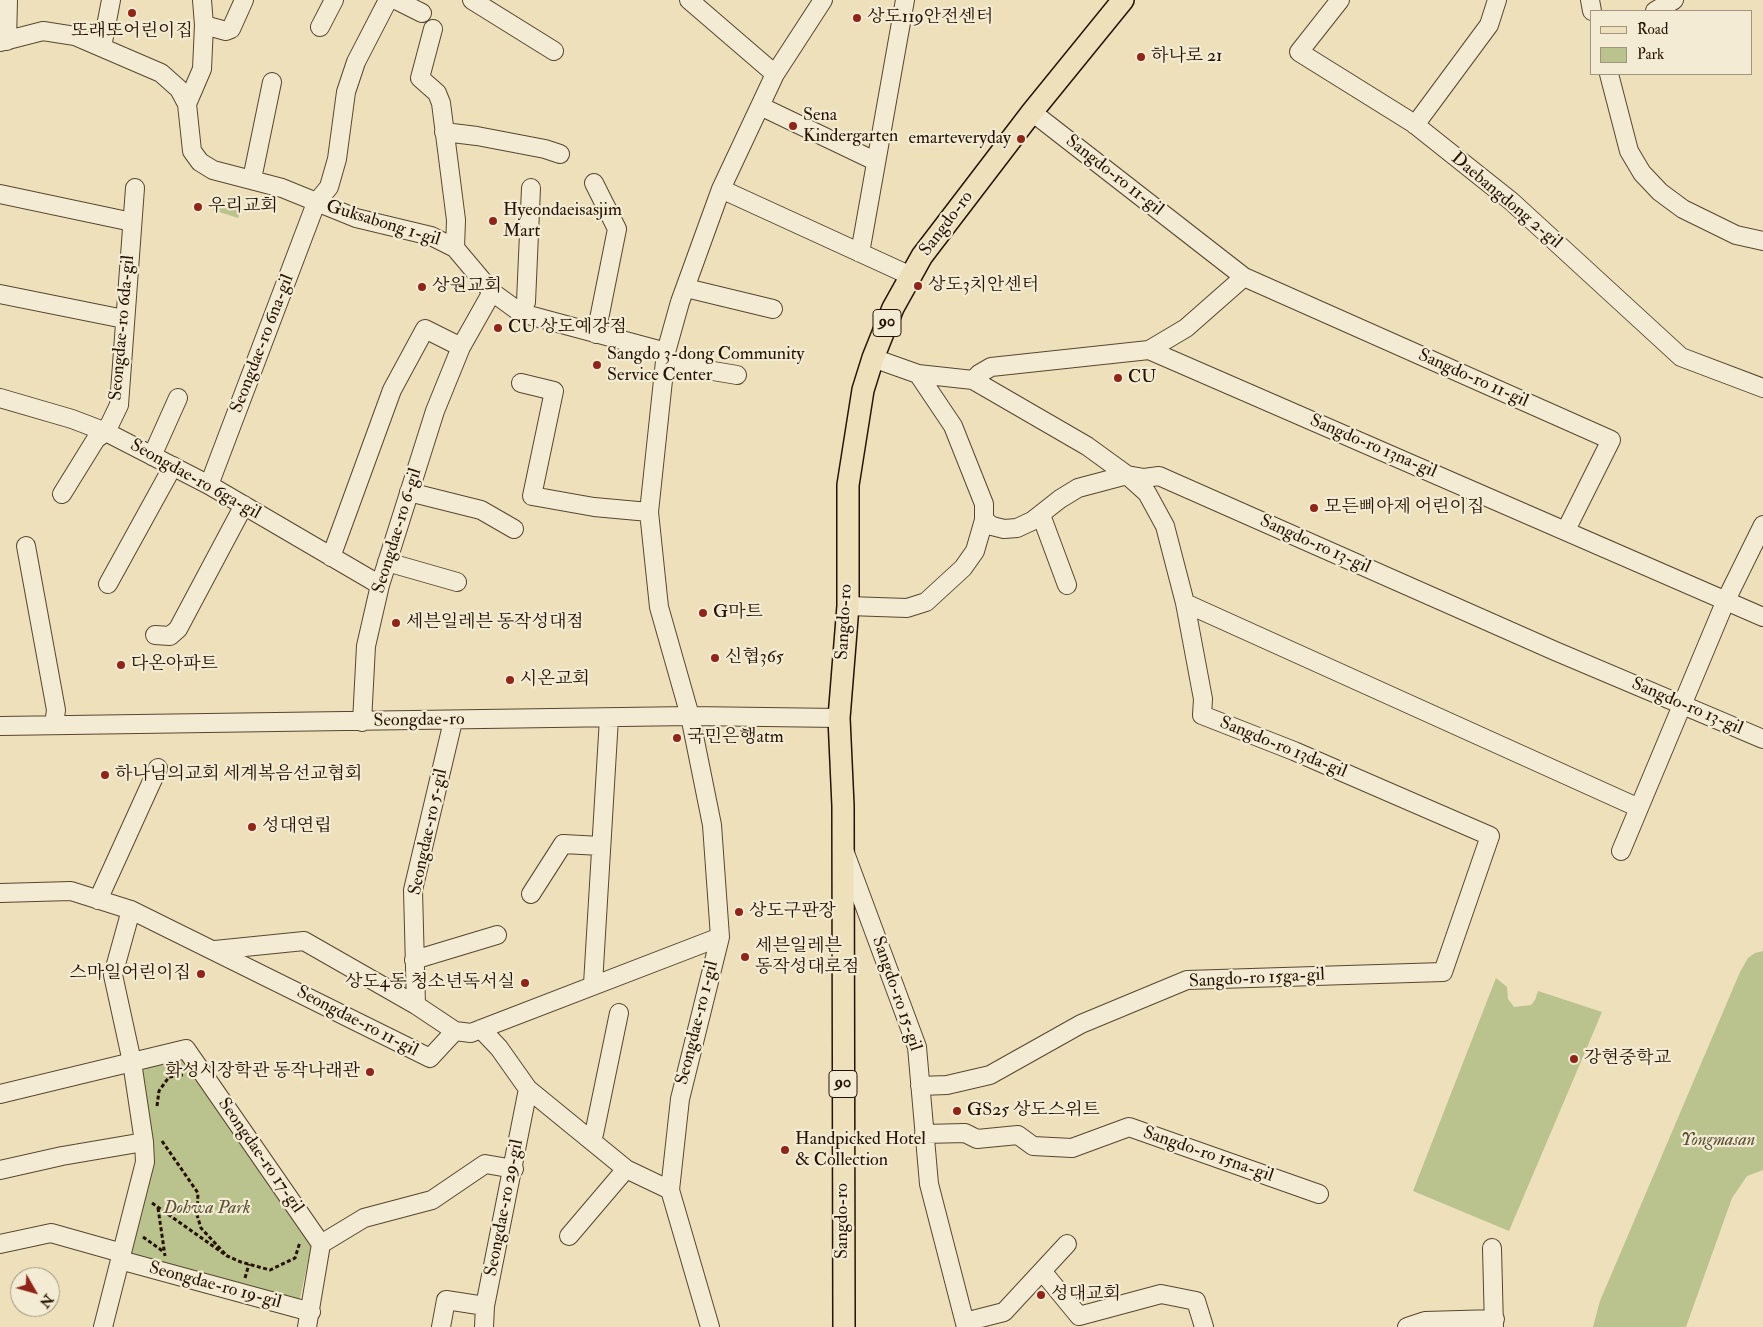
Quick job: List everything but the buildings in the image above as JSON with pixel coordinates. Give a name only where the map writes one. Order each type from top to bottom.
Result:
[{"type":"main road","name":"Sangdo-ro","points":[[844,1327],[841,842],[843,806],[839,718],[848,606],[848,485],[856,425],[873,358],[893,308],[922,256],[1032,112],[1123,0]]},
{"type":"street","points":[[3,42],[8,0]]},
{"type":"street","points":[[102,47],[111,0]]},
{"type":"street","points":[[187,104],[202,69],[204,25],[202,0]]},
{"type":"street","points":[[204,25],[226,31],[231,29],[244,0]]},
{"type":"street","points":[[320,27],[334,0]]},
{"type":"street","name":"Seongdae-ro 6na-gil","points":[[209,485],[316,203],[329,187],[337,159],[346,92],[356,62],[388,0]]},
{"type":"street","points":[[396,0],[422,13]]},
{"type":"street","points":[[472,0],[554,51]]},
{"type":"street","points":[[689,0],[775,74]]},
{"type":"street","points":[[666,357],[686,288],[721,189],[775,74],[823,0]]},
{"type":"street","points":[[860,253],[905,0]]},
{"type":"street","name":"Daebangdong 2-gil","points":[[1340,0],[1299,52],[1415,125],[1511,201],[1681,357],[1763,388]]},
{"type":"street","points":[[1415,125],[1489,25],[1497,0]]},
{"type":"street","points":[[1657,10],[1674,0]]},
{"type":"street","points":[[433,29],[420,78],[440,97],[456,220],[455,248]]},
{"type":"street","name":"Guksabong 1-gil","points":[[3,42],[43,32],[75,36],[161,73],[179,89],[187,104],[192,151],[200,162],[213,170],[282,188],[356,218],[431,236],[455,248],[492,292],[521,313],[596,334],[666,357],[737,375]]},
{"type":"street","points":[[1609,75],[1629,151],[1642,173],[1660,192],[1683,209],[1736,235],[1763,241]]},
{"type":"street","points":[[252,179],[272,82]]},
{"type":"street","points":[[760,106],[875,161]]},
{"type":"street","name":"Sangdo-ro 11-gil","points":[[1032,112],[1244,278],[1611,440],[1566,530]]},
{"type":"street","points":[[444,132],[545,148],[560,154]]},
{"type":"street","points":[[594,182],[617,229],[596,334]]},
{"type":"street","name":"Seongdae-ro 6da-gil","points":[[62,494],[96,439],[106,432],[119,405],[135,188]]},
{"type":"street","points":[[521,313],[526,302],[531,188]]},
{"type":"street","points":[[721,189],[911,276]]},
{"type":"street","points":[[0,194],[132,222]]},
{"type":"street","points":[[1149,350],[1186,328],[1244,278]]},
{"type":"street","points":[[686,288],[773,309]]},
{"type":"street","name":"Seongdae-ro 6-gil","points":[[362,722],[366,646],[380,585],[435,411],[461,347],[492,292]]},
{"type":"street","points":[[0,294],[124,319]]},
{"type":"street","points":[[331,557],[392,390],[425,329],[461,347]]},
{"type":"street","name":"Sangdo-ro 13na-gil","points":[[973,380],[991,367],[1149,350],[1763,617]]},
{"type":"street","name":"Seongdae-ro 1-gil","points":[[666,357],[648,512],[659,607],[690,716],[712,826],[720,937],[680,1099],[670,1190],[710,1327]]},
{"type":"street","points":[[873,358],[918,374],[973,380],[1088,446],[1127,475]]},
{"type":"street","points":[[848,606],[907,608],[926,602],[963,568],[975,551],[984,520],[984,504],[953,426],[918,374]]},
{"type":"street","points":[[521,383],[554,391],[532,496],[594,507],[648,512]]},
{"type":"street","name":"Seongdae-ro 6ga-gil","points":[[0,398],[72,419],[106,432],[209,485],[380,585]]},
{"type":"street","points":[[152,456],[178,398]]},
{"type":"street","points":[[108,584],[173,466]]},
{"type":"street","points":[[984,520],[992,526],[1004,529],[1016,528],[1042,515],[1060,499],[1078,488],[1127,475]]},
{"type":"street","name":"Sangdo-ro 13da-gil","points":[[1127,475],[1147,493],[1165,526],[1185,603],[1203,699],[1202,715],[1294,751],[1490,836]]},
{"type":"street","name":"Sangdo-ro 13-gil","points":[[1127,475],[1144,478],[1159,476],[1555,651],[1763,739]]},
{"type":"street","points":[[409,492],[481,510],[514,529]]},
{"type":"street","points":[[155,635],[170,636],[178,629],[244,505]]},
{"type":"street","points":[[1042,515],[1067,585]]},
{"type":"street","points":[[1621,851],[1726,600],[1763,525]]},
{"type":"street","points":[[26,546],[56,710],[54,725]]},
{"type":"street","points":[[387,562],[457,582]]},
{"type":"street","points":[[1185,603],[1639,808]]},
{"type":"street","name":"Seongdae-ro","points":[[0,726],[454,721],[690,716],[839,718]]},
{"type":"street","points":[[593,984],[609,718]]},
{"type":"street","name":"Seongdae-ro 5-gil","points":[[416,1005],[413,890],[454,721]]},
{"type":"street","points":[[98,900],[158,768]]},
{"type":"street","name":"Sangdo-ro 15ga-gil","points":[[920,1086],[947,1085],[990,1075],[1081,1024],[1187,980],[1443,972],[1490,836]]},
{"type":"street","name":"Sangdo-ro 15-gil","points":[[841,842],[916,1047],[929,1184],[966,1325]]},
{"type":"street","points":[[531,894],[563,844],[601,846]]},
{"type":"street","name":"Seongdae-ro 11-gil","points":[[0,893],[71,891],[131,910],[430,1058],[455,1031]]},
{"type":"street","points":[[103,1327],[152,1139],[132,1062],[113,974],[131,910]]},
{"type":"street","points":[[414,960],[497,936]]},
{"type":"street","points":[[214,950],[304,941],[416,1005],[455,1031],[471,1033],[593,984],[720,937]]},
{"type":"street","points":[[590,1139],[594,1134],[618,1013]]},
{"type":"street","points":[[481,1030],[499,1048],[528,1089],[626,1169],[670,1190]]},
{"type":"street","name":"Seongdae-ro 17-gil","points":[[0,1094],[186,1049],[321,1244]]},
{"type":"street","name":"Seongdae-ro 29-gil","points":[[484,1327],[486,1306],[514,1170],[528,1089]]},
{"type":"street","name":"Sangdo-ro 15na-gil","points":[[924,1134],[965,1133],[976,1139],[1018,1135],[1033,1146],[1072,1148],[1129,1127],[1319,1194]]},
{"type":"street","points":[[0,1170],[152,1139]]},
{"type":"street","points":[[309,1320],[321,1244],[364,1218],[432,1200],[484,1164],[514,1170]]},
{"type":"street","points":[[569,1236],[626,1169]]},
{"type":"street","name":"Seongdae-ro 19-gil","points":[[0,1244],[51,1232],[309,1320]]},
{"type":"street","points":[[966,1325],[1004,1312],[1067,1244]]},
{"type":"street","points":[[1407,1327],[1425,1322],[1495,1323],[1492,1248]]},
{"type":"street","points":[[1042,1271],[1079,1316],[1161,1294],[1196,1301],[1204,1327]]},
{"type":"street","points":[[441,1327],[446,1300],[486,1306]]},
{"type":"path","points":[[157,1112],[158,1091],[169,1077],[184,1075],[191,1080]]},
{"type":"path","points":[[152,1139],[198,1193],[196,1215],[201,1228],[227,1256]]},
{"type":"path","points":[[137,1192],[227,1256],[270,1270],[295,1258],[300,1241],[296,1235]]},
{"type":"path","points":[[158,1207],[167,1266],[165,1272]]},
{"type":"path","points":[[129,1226],[164,1252]]},
{"type":"green space","points":[[217,199],[242,207],[238,218],[213,210]]},
{"type":"green space","name":"Yongmasan","points":[[1763,951],[1763,1170],[1747,1176],[1732,1198],[1686,1327],[1593,1327],[1600,1301],[1740,972],[1748,958],[1755,953]]},
{"type":"green space","points":[[1496,978],[1507,987],[1508,999],[1514,1007],[1531,1005],[1538,991],[1602,1012],[1509,1231],[1413,1191]]},
{"type":"green space","name":"Dohwa Park","points":[[182,1056],[312,1242],[299,1303],[124,1256],[149,1162],[138,1066]]},
{"type":"place","name":"또래또어린이집","points":[[132,13]]},
{"type":"place","name":"상도119안전센터","points":[[857,18]]},
{"type":"place","name":"하나로 21","points":[[1141,57]]},
{"type":"place","name":"Sena Kindergarten","points":[[793,126]]},
{"type":"place","name":"emarteveryday","points":[[1021,139]]},
{"type":"place","name":"우리교회","points":[[198,207]]},
{"type":"place","name":"Hyeondaeisasjim Mart","points":[[493,221]]},
{"type":"place","name":"상도3치안센터","points":[[918,286]]},
{"type":"place","name":"상원교회","points":[[422,287]]},
{"type":"place","name":"CU 상도예강점","points":[[498,328]]},
{"type":"place","name":"Sangdo 3-dong Community Service Center","points":[[597,365]]},
{"type":"place","name":"CU","points":[[1118,378]]},
{"type":"place","name":"모든삐아제 어린이집","points":[[1314,508]]},
{"type":"place","name":"G마트","points":[[703,613]]},
{"type":"place","name":"세븐일레븐 동작성대점","points":[[396,623]]},
{"type":"place","name":"신협365","points":[[715,658]]},
{"type":"place","name":"다온아파트","points":[[121,665]]},
{"type":"place","name":"시온교회","points":[[510,680]]},
{"type":"place","name":"국민은행atm","points":[[677,738]]},
{"type":"place","name":"하나님의교회 세계복음선교협회","points":[[105,775]]},
{"type":"place","name":"성대연립","points":[[252,827]]},
{"type":"place","name":"상도구판장","points":[[739,912]]},
{"type":"place","name":"세븐일레븐 동작성대로점","points":[[745,957]]},
{"type":"place","name":"스마일어린이집","points":[[201,974]]},
{"type":"place","name":"상도4동 청소년독서실","points":[[525,983]]},
{"type":"place","name":"강현중학교","points":[[1574,1059]]},
{"type":"place","name":"화성시장학관 동작나래관","points":[[370,1072]]},
{"type":"place","name":"GS25 상도스위트","points":[[957,1111]]},
{"type":"place","name":"Handpicked Hotel & Collection","points":[[785,1150]]},
{"type":"place","name":"성대교회","points":[[1041,1295]]}]
